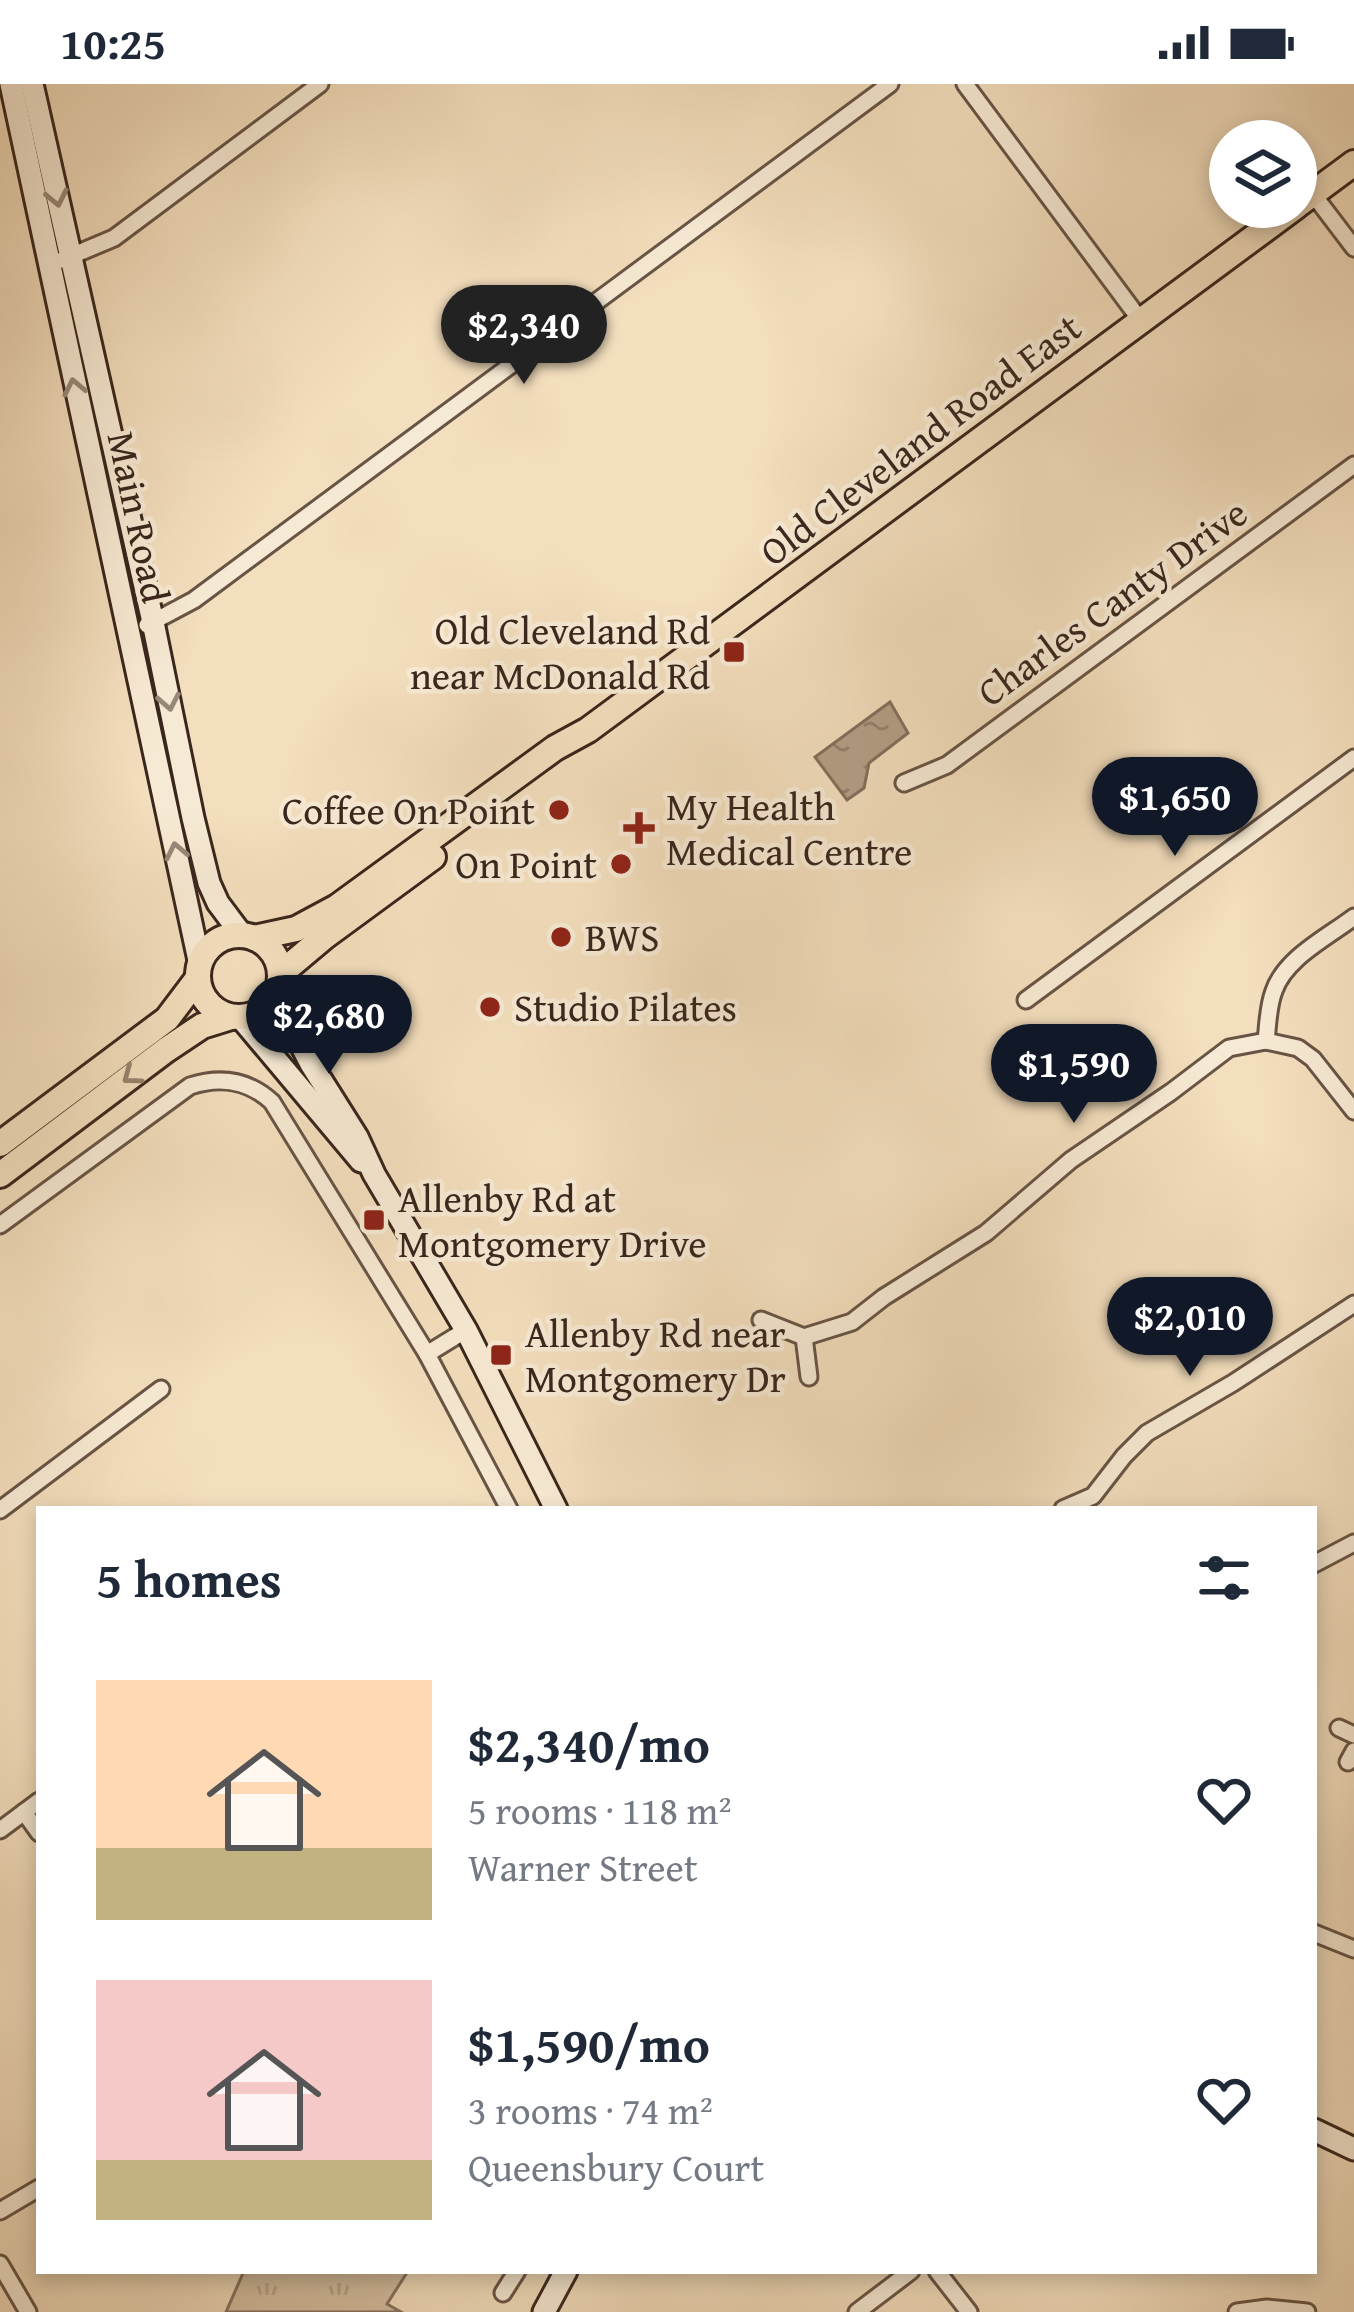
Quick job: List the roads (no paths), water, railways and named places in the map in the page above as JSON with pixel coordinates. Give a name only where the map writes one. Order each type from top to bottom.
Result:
[{"type":"main road","name":"Main Road","points":[[11,84],[153,622],[209,884],[218,903],[248,936]]},
{"type":"main road","name":"Main Road","points":[[32,84],[59,261],[127,632],[199,972]]},
{"type":"main road","name":"Old Cleveland Road East","points":[[1317,191],[1354,163]]},
{"type":"main road","name":"Old Cleveland Road East","points":[[248,936],[296,929],[337,907],[555,748],[588,730],[1267,228]]},
{"type":"main road","name":"Old Cleveland Road East","points":[[280,981],[324,938],[562,758],[588,730]]},
{"type":"main road","points":[[0,1144],[167,1019],[216,943],[248,936],[273,952],[286,1018],[466,1330],[554,1506]]},
{"type":"main road","points":[[199,972],[201,992],[208,1003],[236,1017],[374,1174]]},
{"type":"main road","points":[[0,1175],[202,1026],[265,1009],[280,981]]},
{"type":"main road","points":[[1317,2132],[1354,2149]]},
{"type":"main road","points":[[544,2312],[564,2274]]},
{"type":"street","points":[[59,261],[114,238],[320,84]]},
{"type":"street","points":[[127,632],[194,601],[890,84]]},
{"type":"street","points":[[965,84],[1141,321]]},
{"type":"street","points":[[1317,215],[1354,248]]},
{"type":"street","name":"Charles Canty Drive","points":[[904,783],[947,765],[1354,465]]},
{"type":"street","points":[[1027,1000],[1354,758]]},
{"type":"street","points":[[1266,1040],[1272,994],[1280,978],[1290,965],[1354,917]]},
{"type":"street","points":[[761,1320],[804,1337],[852,1322],[986,1233],[1071,1160],[1229,1048],[1266,1040],[1298,1048],[1313,1059],[1354,1111]]},
{"type":"street","points":[[0,1225],[190,1086],[204,1081],[238,1082],[260,1091],[272,1102],[427,1354],[507,1506]]},
{"type":"street","points":[[1099,1502],[1124,1456],[1147,1433],[1354,1304]]},
{"type":"street","points":[[427,1354],[466,1330]]},
{"type":"street","points":[[804,1337],[809,1377]]},
{"type":"street","points":[[0,1510],[161,1389]]},
{"type":"street","points":[[1317,1562],[1354,1543]]},
{"type":"street","points":[[0,1829],[36,1803]]},
{"type":"street","points":[[24,1812],[36,1829]]},
{"type":"street","points":[[1317,1935],[1354,1949]]},
{"type":"street","points":[[0,2211],[36,2190]]},
{"type":"street","points":[[0,2264],[28,2312]]},
{"type":"street","points":[[503,2293],[515,2274]]},
{"type":"street","points":[[857,2312],[907,2274]]},
{"type":"street","points":[[939,2274],[969,2312]]},
{"type":"street","points":[[1237,2312],[1267,2308],[1307,2312]]},
{"type":"water","points":[[890,702],[908,733],[869,763],[864,788],[847,800],[815,757]]},
{"type":"place","name":"Old Cleveland Rd near McDonald Rd","points":[[734,652]]},
{"type":"place","name":"Coffee On Point","points":[[559,810]]},
{"type":"place","name":"My Health Medical Centre","points":[[639,828]]},
{"type":"place","name":"On Point","points":[[621,864]]},
{"type":"place","name":"BWS","points":[[561,937]]},
{"type":"place","name":"Studio Pilates","points":[[490,1007]]},
{"type":"place","name":"Allenby Rd at Montgomery Drive","points":[[374,1220]]},
{"type":"place","name":"Allenby Rd near Montgomery Dr","points":[[501,1355]]}]
